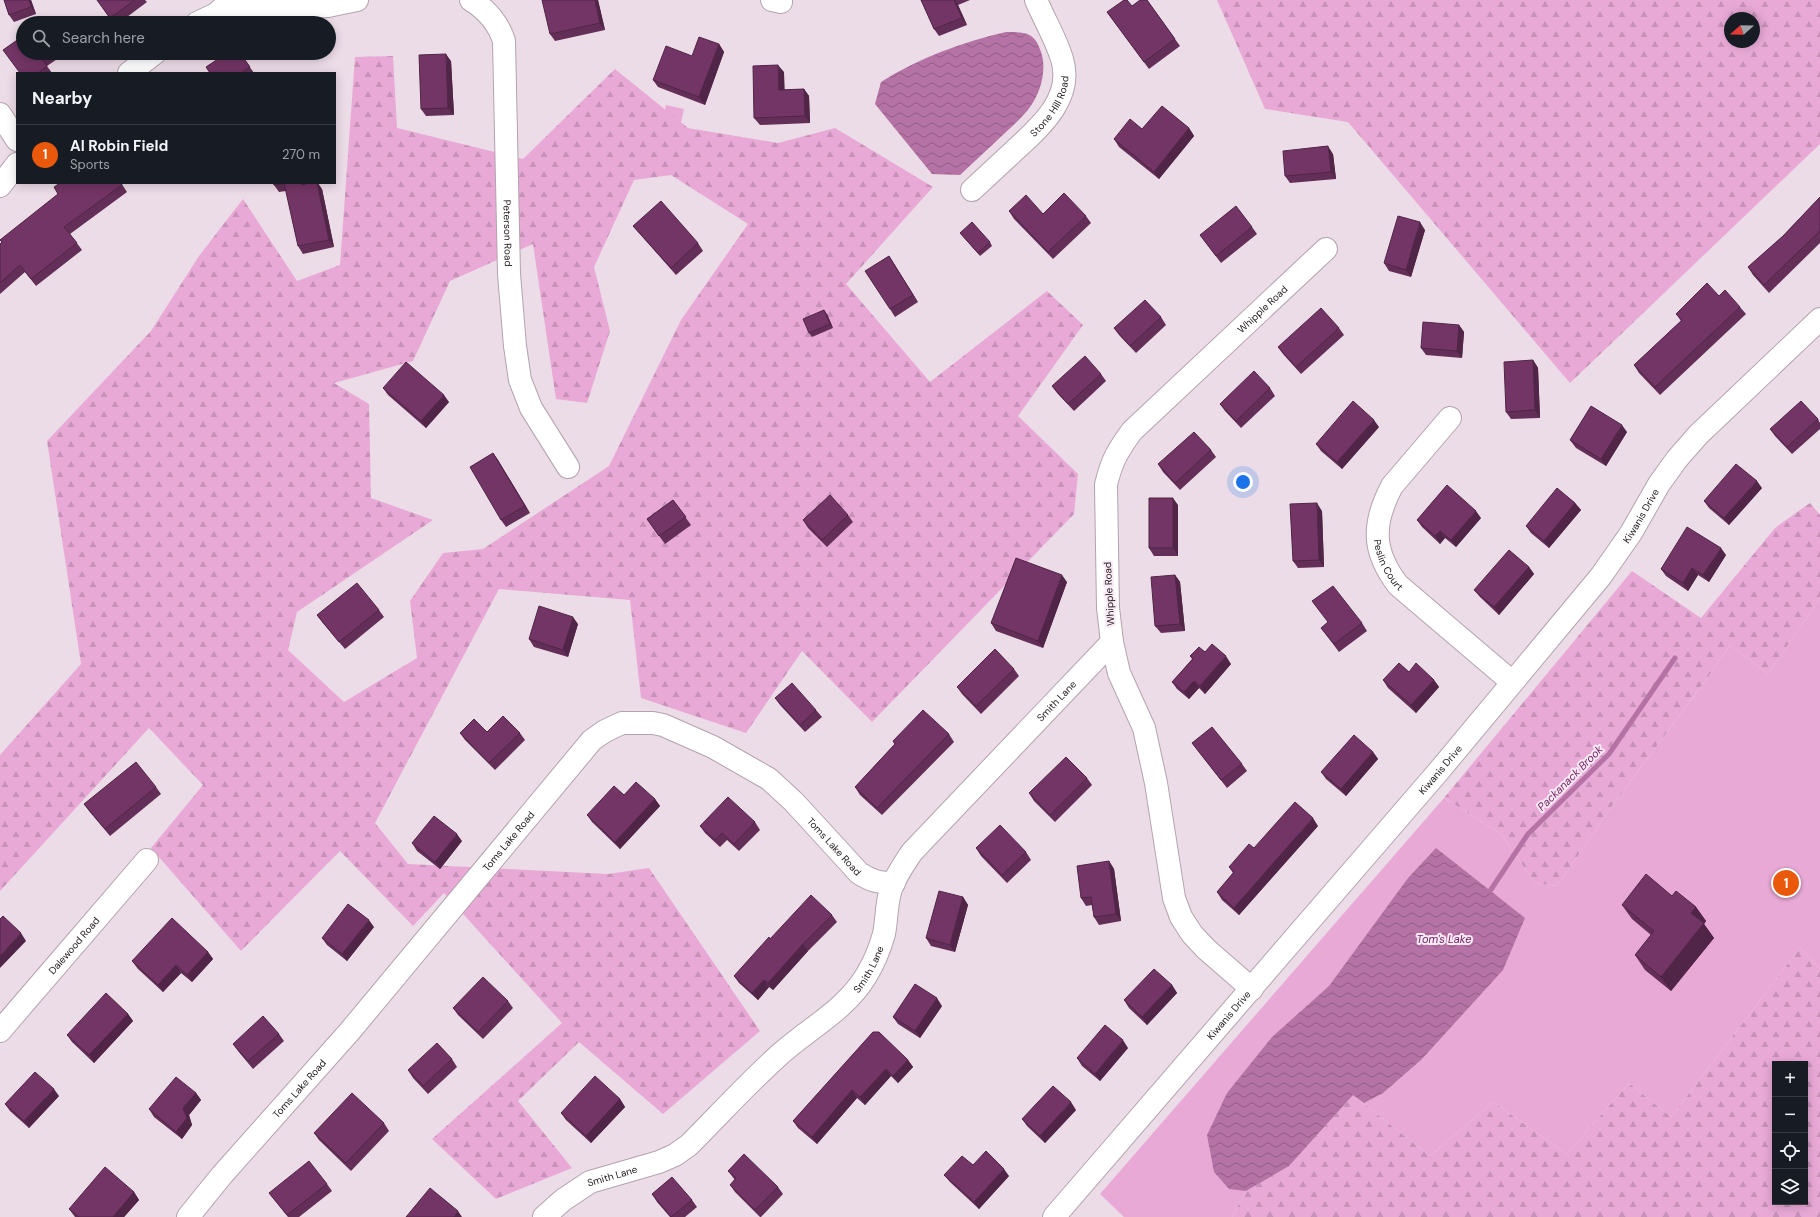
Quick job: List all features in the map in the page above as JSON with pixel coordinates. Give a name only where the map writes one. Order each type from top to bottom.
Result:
[{"type":"street","points":[[214,12],[328,6],[357,0]]},
{"type":"street","name":"Stone Hill Road","points":[[972,190],[1042,125],[1054,110],[1061,93],[1064,76],[1062,59],[1036,0]]},
{"type":"street","name":"Peterson Road","points":[[474,1],[493,18],[501,31],[504,41],[509,274],[515,346],[520,380],[531,408],[568,467]]},
{"type":"street","points":[[130,72],[146,60]]},
{"type":"street","points":[[0,114],[16,138]]},
{"type":"street","points":[[0,186],[16,165]]},
{"type":"street","name":"Whipple Road","points":[[1252,989],[1206,949],[1192,934],[1181,917],[1174,898],[1156,783],[1144,728],[1118,673],[1112,642],[1108,608],[1106,485],[1110,466],[1119,448],[1132,431],[1326,249]]},
{"type":"street","name":"Kiwanis Drive","points":[[1054,1217],[1252,989],[1601,576],[1631,533],[1659,484],[1677,459],[1698,435],[1820,319]]},
{"type":"street","name":"Peslin Court","points":[[1450,418],[1392,486],[1385,499],[1378,524],[1377,536],[1380,554],[1387,570],[1398,585],[1512,682]]},
{"type":"street","name":"Smith Lane","points":[[544,1217],[563,1200],[590,1182],[659,1162],[680,1152],[689,1145],[778,1056],[834,1014],[852,995],[867,975],[877,954],[884,933],[887,905],[894,883],[900,870],[912,852],[1112,642]]},
{"type":"street","name":"Toms Lake Road","points":[[188,1217],[222,1175],[350,1031],[592,740],[605,731],[622,723],[653,722],[719,750],[769,779],[794,802],[859,873],[868,880],[894,883]]},
{"type":"street","name":"Dalewood Road","points":[[0,1031],[147,860]]},
{"type":"green space","points":[[1217,0],[1820,0],[1820,144],[1570,383],[1348,122],[1265,109]]},
{"type":"green space","points":[[393,56],[397,128],[523,159],[615,69],[688,128],[778,143],[835,128],[933,187],[846,284],[930,382],[1047,291],[1083,325],[1018,416],[1078,474],[1074,514],[872,722],[802,651],[746,733],[641,698],[630,600],[499,589],[375,823],[408,864],[608,874],[649,868],[760,1031],[663,1114],[579,1042],[518,1101],[572,1168],[496,1199],[432,1139],[562,1023],[444,893],[413,926],[340,851],[241,951],[151,848],[203,785],[149,728],[0,891],[0,755],[81,664],[47,441],[151,331],[199,256],[243,199],[297,281],[340,265],[355,57]],"holes":[[[671,175],[748,224],[681,320],[609,466],[483,549],[443,553],[410,601],[417,658],[344,702],[288,650],[297,612],[433,520],[371,498],[369,404],[334,383],[413,361],[450,281],[533,244],[556,399],[587,403],[610,331],[594,267],[634,180]]]},
{"type":"green space","points":[[666,105],[684,109],[677,139],[659,135]]},
{"type":"green space","points":[[1810,503],[1820,515],[1820,598],[1768,674],[1730,645],[1612,806],[1557,886],[1535,883],[1500,833],[1444,798],[1632,571],[1701,618],[1775,528]]},
{"type":"green space","points":[[1820,598],[1820,969],[1800,948],[1671,1117],[1629,1083],[1567,1154],[1493,1102],[1430,1156],[1353,1095],[1289,1166],[1246,1191],[1232,1217],[1124,1217],[1100,1194],[1444,798],[1500,833],[1535,883],[1557,886],[1612,806],[1730,645],[1768,674]]},
{"type":"green space","points":[[1800,948],[1820,969],[1820,1217],[1232,1217],[1246,1191],[1289,1166],[1353,1095],[1430,1156],[1493,1102],[1567,1154],[1629,1083],[1671,1117]]},
{"type":"water","points":[[1006,32],[1028,34],[1036,40],[1039,45],[1043,59],[1043,73],[1040,87],[1034,101],[1021,118],[960,175],[932,174],[875,104],[881,82],[910,65],[941,52]]},
{"type":"water","name":"Tom's Lake","points":[[1436,848],[1525,918],[1503,970],[1422,1059],[1383,1093],[1364,1103],[1353,1095],[1289,1166],[1246,1191],[1229,1189],[1214,1172],[1207,1135],[1227,1093],[1272,1037],[1329,986],[1408,878]]},
{"type":"building","points":[[4,0],[29,0],[31,7],[9,15]]},
{"type":"building","points":[[97,0],[135,0],[113,16],[109,16]]},
{"type":"building","points":[[542,0],[595,0],[600,23],[550,34]]},
{"type":"building","points":[[921,0],[954,0],[962,18],[934,29]]},
{"type":"building","points":[[1124,0],[1127,0],[1132,6],[1140,0],[1147,0],[1175,39],[1144,62],[1107,12]]},
{"type":"building","points":[[699,37],[719,44],[699,97],[653,80],[666,46],[692,56]]},
{"type":"building","points":[[16,41],[16,60],[43,60],[47,66],[39,72],[19,72],[3,50]]},
{"type":"building","points":[[446,54],[448,108],[421,109],[419,55]]},
{"type":"building","points":[[216,60],[245,60],[250,67],[242,72],[209,72],[206,67]]},
{"type":"building","points":[[778,65],[779,90],[804,89],[805,116],[754,118],[753,66]]},
{"type":"building","points":[[1162,106],[1189,128],[1154,172],[1114,139],[1130,119],[1142,129]]},
{"type":"building","points":[[1328,146],[1331,172],[1285,176],[1283,151]]},
{"type":"building","points":[[58,184],[122,185],[64,227],[77,243],[31,279],[20,265],[0,283],[0,244],[2,242],[0,240],[58,194],[54,187]]},
{"type":"building","points":[[284,184],[317,184],[329,240],[298,246]]},
{"type":"building","points":[[1064,193],[1086,216],[1048,252],[1009,211],[1026,195],[1043,214]]},
{"type":"building","points":[[1820,197],[1820,231],[1764,285],[1748,267],[1783,236]]},
{"type":"building","points":[[661,201],[698,243],[671,268],[633,226]]},
{"type":"building","points":[[1236,206],[1252,227],[1216,256],[1200,235]]},
{"type":"building","points":[[1398,216],[1420,222],[1406,270],[1384,263]]},
{"type":"building","points":[[972,222],[990,242],[978,253],[960,233]]},
{"type":"building","points":[[889,256],[913,295],[890,309],[865,271]]},
{"type":"building","points":[[1707,283],[1719,296],[1725,290],[1740,307],[1655,387],[1634,365],[1682,320],[1676,314]]},
{"type":"building","points":[[1145,300],[1161,317],[1130,346],[1114,328]]},
{"type":"building","points":[[1321,308],[1339,328],[1296,367],[1278,347]]},
{"type":"building","points":[[824,310],[830,324],[809,333],[803,319]]},
{"type":"building","points":[[1423,322],[1459,325],[1457,351],[1421,348]]},
{"type":"building","points":[[1085,356],[1101,374],[1068,404],[1052,386]]},
{"type":"building","points":[[1533,360],[1535,410],[1506,412],[1504,362]]},
{"type":"building","points":[[406,362],[444,395],[421,421],[383,388]]},
{"type":"building","points":[[1254,371],[1270,388],[1236,421],[1220,404]]},
{"type":"building","points":[[1353,401],[1374,420],[1337,462],[1316,444]]},
{"type":"building","points":[[1801,401],[1818,419],[1787,447],[1770,429]]},
{"type":"building","points":[[1591,406],[1622,425],[1601,459],[1570,440]]},
{"type":"building","points":[[1194,432],[1211,450],[1175,483],[1158,464]]},
{"type":"building","points":[[493,453],[525,506],[501,520],[470,467]]},
{"type":"building","points":[[1736,464],[1757,481],[1724,518],[1704,501]]},
{"type":"building","points":[[1447,485],[1476,511],[1451,540],[1440,531],[1435,536],[1417,520]]},
{"type":"building","points":[[1557,488],[1575,503],[1544,541],[1526,526]]},
{"type":"building","points":[[830,495],[848,515],[822,540],[803,520]]},
{"type":"building","points":[[1149,498],[1173,498],[1173,548],[1149,548]]},
{"type":"building","points":[[673,500],[686,517],[659,536],[647,519]]},
{"type":"building","points":[[1317,503],[1319,560],[1293,561],[1290,504]]},
{"type":"building","points":[[1687,527],[1721,548],[1703,575],[1692,568],[1683,583],[1661,569]]},
{"type":"building","points":[[1509,550],[1529,567],[1494,607],[1474,590]]},
{"type":"building","points":[[1016,558],[1062,575],[1038,641],[991,623]]},
{"type":"building","points":[[1175,575],[1180,624],[1155,626],[1151,577]]},
{"type":"building","points":[[357,583],[379,610],[339,642],[317,615]]},
{"type":"building","points":[[1333,586],[1362,623],[1334,644],[1321,628],[1328,622],[1312,601]]},
{"type":"building","points":[[539,606],[573,617],[563,650],[529,639]]},
{"type":"building","points":[[1212,644],[1226,656],[1200,686],[1194,681],[1184,692],[1172,682],[1193,659],[1190,656],[1199,647],[1205,652]]},
{"type":"building","points":[[995,649],[1014,669],[976,706],[957,687]]},
{"type":"building","points":[[1399,663],[1409,672],[1416,663],[1434,680],[1411,705],[1383,680]]},
{"type":"building","points":[[792,683],[816,710],[800,725],[775,698]]},
{"type":"building","points":[[923,710],[949,734],[877,808],[855,787],[895,744],[893,741]]},
{"type":"building","points":[[503,716],[520,733],[489,763],[460,733],[474,719],[487,732]]},
{"type":"building","points":[[1212,727],[1242,764],[1221,780],[1192,743]]},
{"type":"building","points":[[1354,735],[1373,752],[1341,789],[1321,772]]},
{"type":"building","points":[[1066,757],[1087,778],[1050,815],[1029,793]]},
{"type":"building","points":[[136,762],[156,787],[105,829],[84,804]]},
{"type":"building","points":[[636,782],[655,799],[615,842],[587,815],[614,786],[624,795]]},
{"type":"building","points":[[728,797],[755,822],[734,844],[722,833],[715,840],[700,826]]},
{"type":"building","points":[[1295,802],[1313,818],[1234,908],[1217,892],[1234,872],[1229,867],[1249,844],[1254,848]]},
{"type":"building","points":[[434,816],[457,834],[435,862],[412,843]]},
{"type":"building","points":[[1000,825],[1026,852],[1002,875],[976,848]]},
{"type":"building","points":[[1109,861],[1116,914],[1094,917],[1091,897],[1081,898],[1077,866]]},
{"type":"building","points":[[1646,874],[1672,896],[1676,891],[1696,907],[1691,913],[1704,923],[1661,977],[1635,955],[1654,931],[1622,905]]},
{"type":"building","points":[[939,891],[963,897],[950,945],[926,938]]},
{"type":"building","points":[[811,895],[832,915],[803,944],[768,983],[764,980],[752,993],[734,976],[769,937],[770,939]]},
{"type":"building","points":[[348,904],[369,920],[342,954],[322,938]]},
{"type":"building","points":[[3,916],[21,933],[0,956],[0,919]]},
{"type":"building","points":[[172,918],[208,952],[187,975],[176,965],[158,985],[132,961]]},
{"type":"building","points":[[1154,969],[1172,985],[1142,1017],[1124,1000]]},
{"type":"building","points":[[483,977],[508,1001],[478,1032],[453,1008]]},
{"type":"building","points":[[915,984],[937,998],[915,1031],[893,1017]]},
{"type":"building","points":[[106,993],[128,1014],[89,1055],[67,1035]]},
{"type":"building","points":[[263,1016],[279,1034],[248,1061],[233,1044]]},
{"type":"building","points":[[1105,1025],[1123,1040],[1095,1074],[1077,1058]]},
{"type":"building","points":[[873,1032],[879,1032],[908,1060],[893,1076],[886,1069],[860,1097],[852,1090],[812,1137],[793,1121]]},
{"type":"building","points":[[437,1043],[452,1059],[423,1086],[408,1070]]},
{"type":"building","points":[[35,1072],[54,1089],[24,1121],[5,1104]]},
{"type":"building","points":[[595,1076],[620,1099],[586,1136],[561,1113]]},
{"type":"building","points":[[176,1077],[196,1093],[183,1108],[187,1118],[176,1132],[149,1109]]},
{"type":"building","points":[[1053,1086],[1071,1102],[1040,1136],[1022,1119]]},
{"type":"building","points":[[352,1093],[384,1123],[346,1163],[314,1133]]},
{"type":"building","points":[[986,1151],[1004,1169],[974,1202],[944,1175],[962,1156],[973,1165]]},
{"type":"building","points":[[744,1154],[778,1187],[755,1210],[730,1185],[736,1178],[728,1171]]},
{"type":"building","points":[[309,1161],[327,1184],[287,1215],[269,1193]]},
{"type":"building","points":[[105,1167],[134,1192],[113,1217],[79,1217],[69,1209]]},
{"type":"building","points":[[672,1177],[692,1200],[671,1217],[652,1194]]},
{"type":"building","points":[[430,1188],[458,1211],[454,1217],[406,1217]]},
{"type":"waterway","name":"Packanack Brook","points":[[1490,891],[1528,834],[1609,754],[1675,658]]},
{"type":"place","name":"Al Robin Field","points":[[1786,883]]}]
